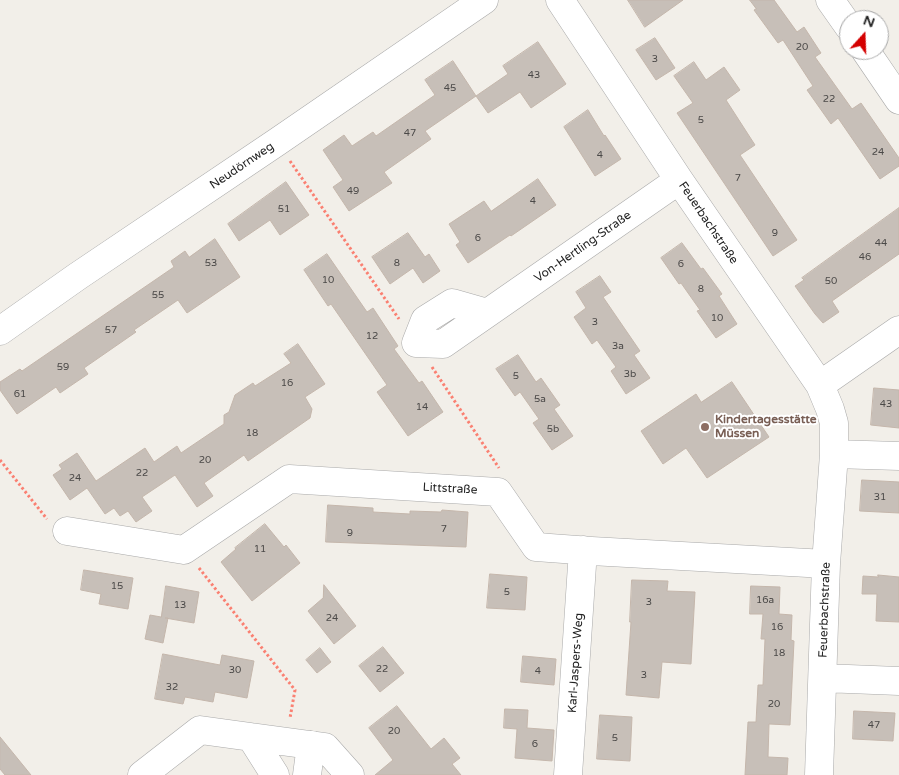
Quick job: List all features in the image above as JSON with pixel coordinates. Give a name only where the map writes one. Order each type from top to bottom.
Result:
[{"type":"street","name":"Neudörnweg","points":[[0,331],[484,0]]},
{"type":"street","name":"Feuerbachstraße","points":[[560,0],[679,180],[820,385],[830,408],[834,423],[834,454],[826,564],[819,775]]},
{"type":"street","points":[[830,0],[839,13]]},
{"type":"street","points":[[872,60],[899,100]]},
{"type":"street","name":"Von-Hertling-Straße","points":[[416,343],[443,344],[679,180]]},
{"type":"street","points":[[820,385],[899,330]]},
{"type":"street","points":[[834,454],[899,456]]},
{"type":"street","name":"Littstraße","points":[[184,550],[289,479],[498,492]]},
{"type":"street","points":[[498,492],[536,547],[826,564]]},
{"type":"street","points":[[67,531],[184,550]]},
{"type":"street","name":"Karl-Jaspers-Weg","points":[[568,775],[583,550]]},
{"type":"street","points":[[823,678],[899,681]]},
{"type":"street","points":[[142,775],[200,730],[325,747],[350,775]]},
{"type":"street","points":[[251,737],[275,775]]},
{"type":"street","points":[[298,743],[307,775]]},
{"type":"path","points":[[277,142],[505,476],[498,492]]},
{"type":"path","points":[[0,460],[46,518],[67,531]]},
{"type":"path","points":[[184,550],[295,690],[298,743]]},
{"type":"building","points":[[628,0],[683,0],[645,27]]},
{"type":"building","points":[[750,0],[774,0],[797,32],[804,27],[821,53],[815,57],[852,109],[861,103],[899,158],[899,166],[880,179],[838,118],[831,124],[807,90],[813,86],[783,40],[778,43],[754,10],[756,9]]},
{"type":"building","points":[[655,38],[675,68],[656,80],[636,50]]},
{"type":"building","points":[[538,42],[566,84],[531,108],[520,92],[488,113],[476,96],[508,74],[503,66]]},
{"type":"building","points":[[453,61],[476,96],[425,131],[431,139],[384,172],[392,183],[349,211],[333,187],[343,180],[323,150],[344,135],[352,146],[373,132],[376,136],[435,95],[425,80]]},
{"type":"building","points":[[694,62],[706,80],[724,67],[740,90],[726,100],[755,145],[740,155],[797,240],[773,256],[677,113],[693,103],[674,76]]},
{"type":"building","points":[[588,110],[621,159],[595,176],[564,127]]},
{"type":"building","points":[[538,179],[556,205],[468,263],[456,245],[460,242],[449,224],[484,201],[491,211]]},
{"type":"building","points":[[286,182],[309,215],[280,235],[270,220],[239,241],[228,224]]},
{"type":"building","points":[[899,208],[899,254],[832,301],[839,312],[823,323],[795,286],[804,280],[802,278]]},
{"type":"building","points":[[408,233],[425,257],[429,254],[440,271],[423,283],[413,268],[390,284],[372,257]]},
{"type":"building","points":[[215,239],[240,277],[187,313],[178,300],[84,368],[88,374],[60,393],[56,387],[17,414],[0,390],[0,382],[20,369],[22,371],[174,267],[171,261],[185,251],[189,257]]},
{"type":"building","points":[[682,243],[722,294],[719,296],[737,324],[716,338],[697,311],[700,310],[661,258]]},
{"type":"building","points":[[327,254],[367,312],[373,308],[398,346],[394,349],[419,383],[422,381],[443,412],[408,436],[377,392],[387,385],[331,304],[328,306],[304,270]]},
{"type":"building","points":[[600,276],[611,292],[603,297],[640,351],[634,355],[650,378],[626,394],[611,371],[616,367],[597,340],[592,344],[574,317],[586,308],[576,292]]},
{"type":"building","points":[[298,344],[325,384],[305,397],[312,409],[310,418],[248,461],[244,455],[204,483],[213,496],[197,507],[175,475],[142,497],[152,511],[136,522],[128,511],[120,516],[114,508],[105,514],[87,488],[70,500],[53,475],[62,469],[59,465],[77,453],[96,481],[145,448],[154,462],[177,446],[181,453],[224,424],[224,415],[229,412],[235,395],[253,383],[255,386],[291,363],[284,354]]},
{"type":"building","points":[[518,355],[536,382],[541,378],[560,405],[554,409],[573,436],[552,450],[533,423],[539,419],[520,392],[515,396],[496,369]]},
{"type":"building","name":"Kindertagesstätte Müssen","points":[[732,382],[769,437],[707,478],[686,448],[663,464],[641,431],[696,394],[701,402]]},
{"type":"building","points":[[874,388],[899,390],[899,428],[871,425]]},
{"type":"building","points":[[862,480],[899,482],[899,513],[860,511]]},
{"type":"building","points":[[328,505],[373,508],[373,512],[410,514],[410,511],[441,512],[442,510],[468,512],[466,547],[326,542]]},
{"type":"building","points":[[265,524],[284,547],[286,545],[300,563],[252,601],[221,562]]},
{"type":"building","points":[[84,570],[133,578],[128,609],[99,604],[101,594],[81,590]]},
{"type":"building","points":[[490,574],[527,577],[525,610],[487,608]]},
{"type":"building","points":[[878,575],[899,577],[899,622],[876,621],[877,594],[862,594],[863,576],[878,577]]},
{"type":"building","points":[[632,580],[668,581],[667,591],[695,592],[691,664],[662,662],[659,698],[626,695]]},
{"type":"building","points":[[324,585],[356,626],[334,644],[308,611],[323,598]]},
{"type":"building","points":[[166,586],[199,592],[194,623],[168,618],[163,643],[145,639],[150,615],[161,617]]},
{"type":"building","points":[[751,586],[780,587],[779,614],[792,615],[791,640],[794,641],[790,725],[769,724],[768,757],[788,758],[787,775],[745,775],[748,722],[756,722],[758,685],[763,685],[765,639],[761,639],[763,614],[750,614]]},
{"type":"building","points":[[383,647],[404,673],[380,692],[359,666]]},
{"type":"building","points":[[320,648],[331,662],[317,673],[306,660]]},
{"type":"building","points":[[163,654],[220,665],[222,655],[254,661],[247,698],[215,692],[213,702],[185,697],[183,704],[155,699]]},
{"type":"building","points":[[523,656],[556,659],[554,685],[521,682]]},
{"type":"building","points":[[397,706],[431,749],[444,738],[460,758],[452,764],[461,775],[375,775],[393,760],[369,728]]},
{"type":"building","points":[[505,709],[528,710],[527,728],[554,730],[552,761],[515,758],[517,729],[504,728]]},
{"type":"building","points":[[854,711],[895,713],[893,741],[853,739]]},
{"type":"building","points":[[600,715],[632,717],[630,761],[597,759]]},
{"type":"building","points":[[0,737],[31,775],[5,775],[0,769]]},
{"type":"place","name":"Kindertagesstätte Müssen","points":[[705,427]]}]
